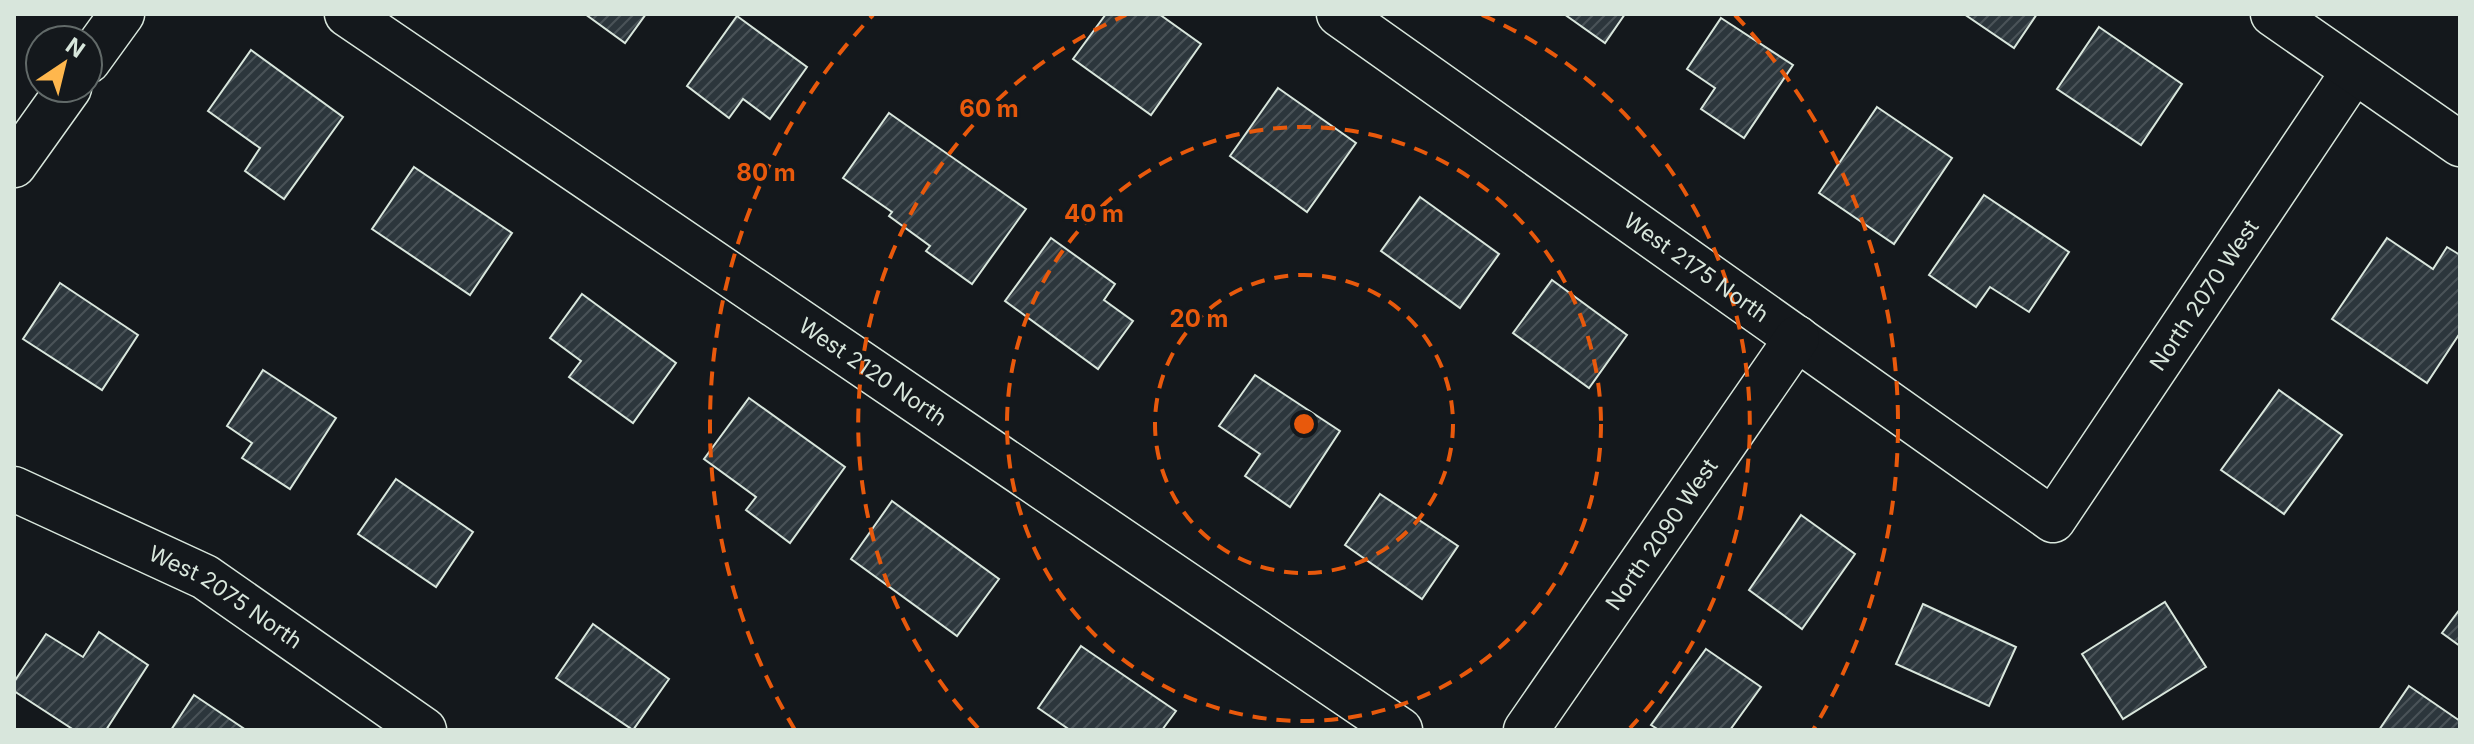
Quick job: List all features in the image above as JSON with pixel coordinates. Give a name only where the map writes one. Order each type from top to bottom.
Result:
[{"type":"street","points":[[104,39],[122,14]]},
{"type":"street","name":"West 2120 North","points":[[347,14],[1400,730]]},
{"type":"street","name":"West 2175 North","points":[[1339,14],[2053,520]]},
{"type":"street","points":[[2273,14],[2460,144]]},
{"type":"street","name":"North 2070 West","points":[[2053,520],[2354,71]]},
{"type":"street","points":[[14,165],[58,104]]},
{"type":"street","name":"North 2090 West","points":[[1526,730],[1797,338]]},
{"type":"street","name":"West 2075 North","points":[[14,489],[205,577],[424,730]]},
{"type":"building","points":[[585,14],[646,14],[625,43]]},
{"type":"building","points":[[1106,14],[1159,14],[1201,44],[1151,115],[1073,59]]},
{"type":"building","points":[[1564,14],[1625,14],[1605,43]]},
{"type":"building","points":[[1964,14],[2037,14],[2014,48]]},
{"type":"building","points":[[737,16],[807,67],[770,119],[743,99],[729,118],[687,86]]},
{"type":"building","points":[[1721,18],[1793,65],[1744,138],[1701,109],[1715,88],[1687,69]]},
{"type":"building","points":[[2099,27],[2182,84],[2141,145],[2057,89]]},
{"type":"building","points":[[251,50],[343,117],[284,199],[245,171],[260,148],[208,111]]},
{"type":"building","points":[[1278,88],[1356,143],[1307,212],[1230,156]]},
{"type":"building","points":[[1877,107],[1952,158],[1894,244],[1819,193]]},
{"type":"building","points":[[889,113],[1026,209],[972,284],[926,251],[930,246],[889,216],[892,212],[843,178]]},
{"type":"building","points":[[414,167],[512,233],[470,295],[372,229]]},
{"type":"building","points":[[1984,195],[2069,252],[2029,312],[1990,287],[1976,307],[1929,275]]},
{"type":"building","points":[[1420,197],[1499,254],[1460,308],[1381,251]]},
{"type":"building","points":[[1051,238],[1115,284],[1104,300],[1133,321],[1098,369],[1005,301]]},
{"type":"building","points":[[2387,238],[2433,269],[2447,247],[2460,255],[2460,333],[2427,383],[2332,319]]},
{"type":"building","points":[[1552,280],[1627,335],[1589,388],[1513,333]]},
{"type":"building","points":[[60,283],[138,335],[102,390],[23,339]]},
{"type":"building","points":[[582,294],[676,363],[633,423],[569,377],[581,361],[550,338]]},
{"type":"building","points":[[263,370],[336,418],[290,489],[242,458],[252,443],[227,426]]},
{"type":"building","points":[[1255,375],[1340,431],[1290,507],[1245,476],[1260,454],[1219,426]]},
{"type":"building","points":[[2279,390],[2342,435],[2284,514],[2221,470]]},
{"type":"building","points":[[749,398],[845,467],[790,543],[746,510],[756,497],[704,459]]},
{"type":"building","points":[[396,479],[473,532],[436,587],[358,534]]},
{"type":"building","points":[[1380,494],[1458,546],[1422,599],[1345,545]]},
{"type":"building","points":[[892,501],[999,579],[957,636],[851,559]]},
{"type":"building","points":[[1801,515],[1855,554],[1802,629],[1749,590]]},
{"type":"building","points":[[2165,602],[2206,667],[2123,719],[2082,654]]},
{"type":"building","points":[[1923,604],[2016,647],[1989,706],[1896,664]]},
{"type":"building","points":[[2460,609],[2460,646],[2442,633]]},
{"type":"building","points":[[593,624],[669,679],[633,730],[556,678]]},
{"type":"building","points":[[99,632],[148,665],[106,730],[74,730],[14,691],[14,682],[46,634],[83,657]]},
{"type":"building","points":[[1081,646],[1176,711],[1162,730],[1070,730],[1038,708]]},
{"type":"building","points":[[1706,649],[1761,687],[1730,730],[1659,730],[1651,725]]},
{"type":"building","points":[[2409,686],[2460,721],[2460,730],[2379,730]]},
{"type":"building","points":[[194,695],[246,730],[171,730]]}]
